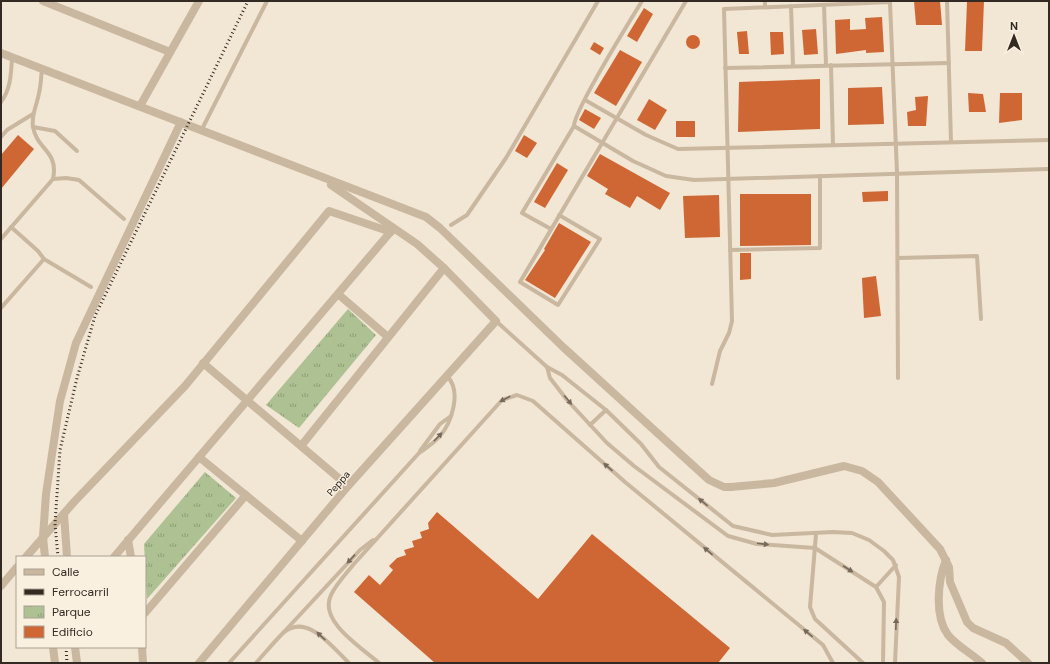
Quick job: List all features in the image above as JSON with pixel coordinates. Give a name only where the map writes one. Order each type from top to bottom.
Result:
[{"type":"street","points":[[43,1],[170,52]]},
{"type":"street","points":[[140,106],[196,2]]},
{"type":"street","points":[[1,53],[181,122],[320,178],[426,217],[440,228],[563,347],[709,480],[724,487],[731,487],[774,483],[839,466],[852,467],[862,471],[878,482],[940,549],[949,567],[950,582],[967,622],[973,628],[1006,643],[1028,663]]},
{"type":"street","points":[[45,556],[43,537],[46,494],[60,401],[76,343],[181,122]]},
{"type":"street","points":[[320,178],[392,231],[417,244],[444,268],[496,321]]},
{"type":"street","points":[[27,556],[64,514],[185,386],[329,211],[392,231]]},
{"type":"street","points":[[115,556],[392,231]]},
{"type":"street","points":[[301,446],[444,268]]},
{"type":"street","points":[[338,294],[388,337]]},
{"type":"street","name":"Peppa","points":[[199,663],[348,486],[496,321]]},
{"type":"street","points":[[203,363],[348,486]]},
{"type":"street","points":[[199,457],[302,541]]},
{"type":"street","points":[[146,612],[246,495]]},
{"type":"street","points":[[64,514],[67,556]]},
{"type":"street","points":[[128,540],[130,556]]},
{"type":"street","points":[[946,560],[940,575],[938,587],[943,624],[947,634],[982,663]]},
{"type":"street","points":[[1,586],[16,568]]},
{"type":"street","points":[[53,648],[55,663]]},
{"type":"street","points":[[75,648],[77,663]]},
{"type":"street","points":[[142,648],[143,663]]},
{"type":"lane","points":[[201,131],[267,1]]},
{"type":"lane","points":[[451,225],[467,215],[506,158],[598,1]]},
{"type":"lane","points":[[551,229],[522,213],[574,126],[574,120],[584,100],[642,1]]},
{"type":"lane","points":[[559,215],[600,238],[558,306],[520,282],[559,215],[616,118],[686,1]]},
{"type":"lane","points":[[765,1],[765,7]]},
{"type":"lane","points":[[947,1],[951,142]]},
{"type":"lane","points":[[712,384],[720,351],[729,333],[732,321],[724,9],[890,2],[897,173],[898,378]]},
{"type":"lane","points":[[824,5],[826,65]]},
{"type":"lane","points":[[791,6],[793,66]]},
{"type":"lane","points":[[1,102],[5,97],[10,81],[12,57]]},
{"type":"lane","points":[[726,68],[893,63],[949,63]]},
{"type":"lane","points":[[831,65],[833,145]]},
{"type":"lane","points":[[1,239],[53,179],[55,168],[52,158],[37,139],[33,127],[33,114],[39,94],[42,69]]},
{"type":"lane","points":[[584,100],[646,135],[678,149],[1049,140]]},
{"type":"lane","points":[[1,137],[7,130],[33,114]]},
{"type":"lane","points":[[574,126],[633,161],[666,176],[694,180],[1049,168]]},
{"type":"lane","points":[[33,127],[55,132],[77,151]]},
{"type":"lane","points":[[730,250],[820,248],[820,176]]},
{"type":"lane","points":[[53,179],[66,178],[79,180],[124,219]]},
{"type":"lane","points":[[11,227],[44,258],[92,287]]},
{"type":"lane","points":[[898,258],[977,256],[981,319]]},
{"type":"lane","points":[[1,308],[44,258]]},
{"type":"lane","points":[[496,321],[547,367],[562,375],[606,410],[641,444],[659,467],[733,526],[772,535],[842,532],[861,536],[881,548],[889,555],[896,565],[899,577],[895,663]]},
{"type":"lane","points":[[547,367],[550,378],[607,443],[634,466],[728,536],[757,544],[815,548],[876,587],[884,602],[883,663]]},
{"type":"lane","points":[[419,453],[439,438],[446,428],[451,416],[454,393],[451,380],[447,376]]},
{"type":"lane","points":[[379,663],[334,623],[328,609],[331,594],[353,565],[502,400],[511,396],[522,396],[533,402],[625,482],[823,645],[833,663]]},
{"type":"lane","points":[[590,425],[606,410]]},
{"type":"lane","points":[[229,663],[419,453],[440,424],[451,416]]},
{"type":"lane","points":[[256,663],[360,550],[381,534]]},
{"type":"lane","points":[[816,534],[810,607],[815,619],[863,663]]},
{"type":"lane","points":[[876,587],[896,565]]},
{"type":"lane","points":[[284,633],[297,627],[311,628],[349,663]]},
{"type":"green space","points":[[348,309],[376,335],[299,428],[266,405]]},
{"type":"green space","points":[[205,472],[236,498],[147,599],[146,556],[145,556],[144,544]]},
{"type":"building","points":[[914,1],[940,1],[942,25],[916,25]]},
{"type":"building","points":[[984,1],[982,51],[965,51],[967,2]]},
{"type":"building","points":[[644,8],[653,14],[637,42],[627,36]]},
{"type":"building","points":[[882,17],[884,52],[866,53],[866,50],[836,54],[835,20],[850,19],[850,30],[866,29],[865,18]]},
{"type":"building","points":[[816,29],[818,54],[804,55],[802,30]]},
{"type":"building","points":[[747,31],[749,54],[739,54],[737,32]]},
{"type":"building","points":[[770,32],[783,32],[784,54],[771,55]]},
{"type":"building","points":[[690,35],[696,35],[700,39],[700,45],[696,49],[690,49],[686,45],[686,39]]},
{"type":"building","points":[[594,42],[604,48],[600,55],[590,49]]},
{"type":"building","points":[[620,50],[642,62],[616,106],[594,93]]},
{"type":"building","points":[[820,79],[820,129],[738,132],[739,82]]},
{"type":"building","points":[[882,87],[884,124],[848,125],[848,88]]},
{"type":"building","points":[[968,93],[983,94],[986,112],[969,112]]},
{"type":"building","points":[[1000,93],[1022,93],[1022,120],[999,123]]},
{"type":"building","points":[[928,96],[926,126],[908,126],[907,112],[916,110],[915,97]]},
{"type":"building","points":[[649,99],[667,110],[655,130],[637,120]]},
{"type":"building","points":[[585,109],[601,118],[594,129],[579,120]]},
{"type":"building","points":[[676,121],[695,121],[695,137],[676,137]]},
{"type":"building","points":[[18,135],[34,149],[1,189],[1,155]]},
{"type":"building","points":[[524,135],[537,143],[527,158],[515,151]]},
{"type":"building","points":[[600,154],[670,193],[660,210],[637,196],[630,208],[605,194],[608,189],[587,176]]},
{"type":"building","points":[[557,163],[568,170],[545,208],[534,202]]},
{"type":"building","points":[[888,191],[888,201],[863,202],[862,192]]},
{"type":"building","points":[[740,194],[811,194],[811,245],[740,246]]},
{"type":"building","points":[[719,195],[720,237],[685,238],[683,196]]},
{"type":"building","points":[[559,223],[591,242],[555,298],[525,280],[545,250],[544,249]]},
{"type":"building","points":[[740,253],[751,253],[751,279],[740,280]]},
{"type":"building","points":[[876,276],[881,316],[864,318],[862,278]]},
{"type":"building","points":[[437,512],[538,599],[592,534],[730,648],[718,663],[435,663],[354,592],[369,575],[380,585],[393,570],[389,566],[397,558],[406,555],[404,550],[414,547],[412,541],[422,538],[420,532],[429,529],[428,523]]},
{"type":"railway","points":[[58,556],[55,524],[60,450],[77,378],[95,316],[248,1]]},
{"type":"railway","points":[[66,648],[67,663]]}]
